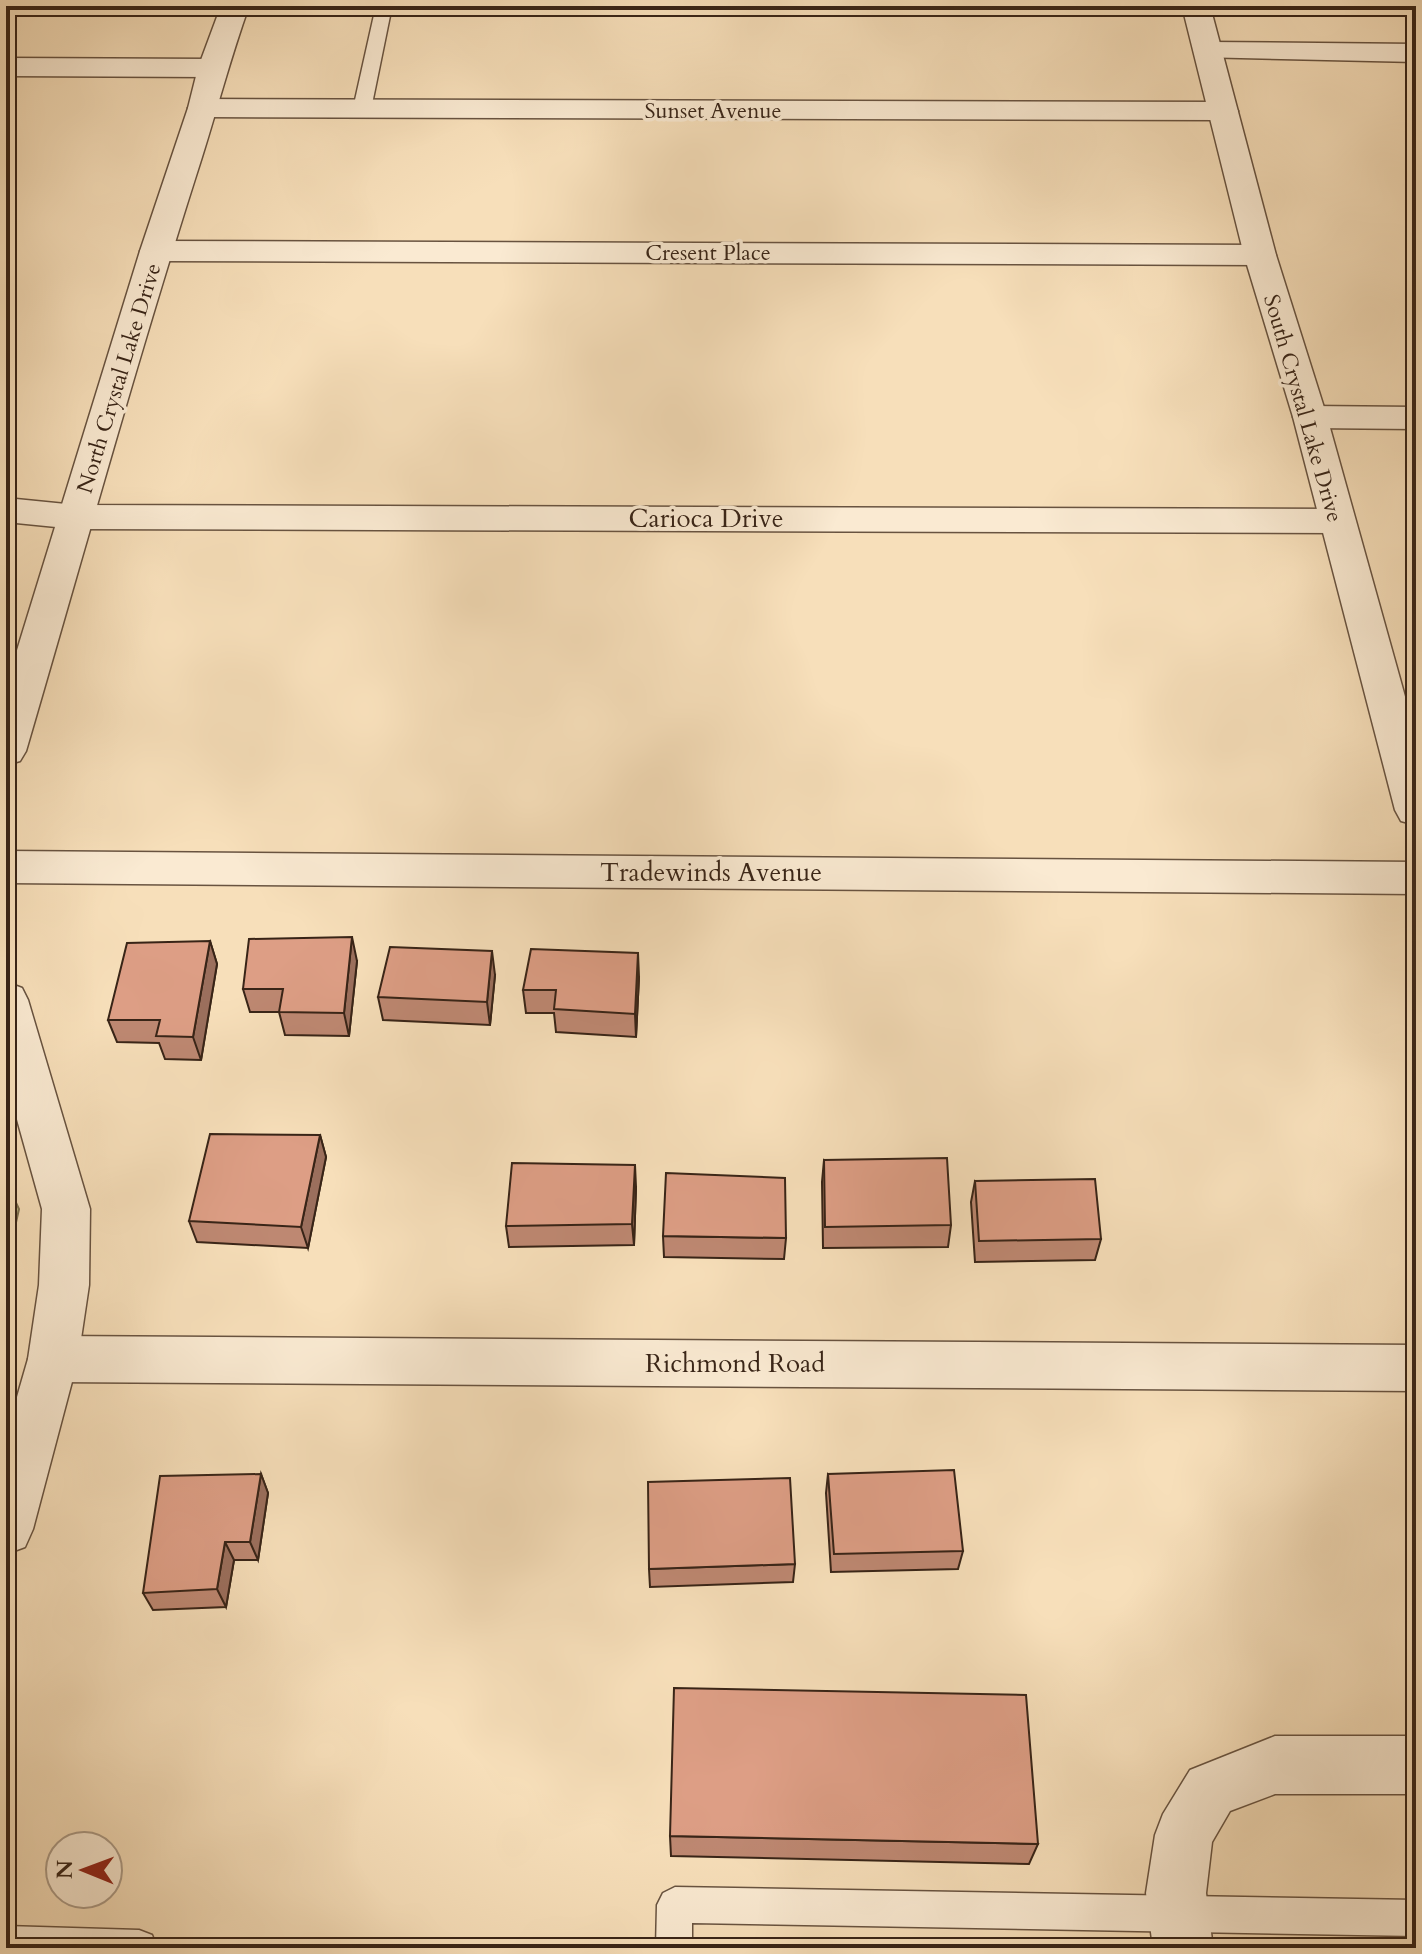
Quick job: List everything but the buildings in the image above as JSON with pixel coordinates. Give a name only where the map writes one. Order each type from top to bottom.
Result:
[{"type":"street","name":"North Crystal Lake Drive","points":[[6,751],[156,251],[203,108],[212,68],[235,6]]},
{"type":"street","name":"South Crystal Lake Drive","points":[[1196,6],[1260,255],[1310,417],[1416,810]]},
{"type":"street","points":[[1208,51],[1416,53]]},
{"type":"street","points":[[6,67],[212,68]]},
{"type":"street","name":"Sunset Avenue","points":[[203,108],[1223,111]]},
{"type":"street","name":"Cresent Place","points":[[156,251],[1260,255]]},
{"type":"street","points":[[1310,417],[1416,418]]},
{"type":"street","name":"Carioca Drive","points":[[6,510],[76,517],[1337,521]]},
{"type":"street","name":"Tradewinds Avenue","points":[[6,867],[1416,878]]},
{"type":"street","points":[[6,1000],[66,1209],[64,1285],[53,1359],[6,1529]]},
{"type":"street","name":"Richmond Road","points":[[53,1359],[1416,1368]]},
{"type":"street","points":[[1181,1931],[1176,1893],[1184,1835],[1210,1790],[1275,1765],[1416,1765]]},
{"type":"lane","points":[[362,109],[384,6]]},
{"type":"lane","points":[[674,1948],[675,1905],[1181,1931],[1416,1918]]},
{"type":"lane","points":[[6,1944],[139,1948]]},
{"type":"shaded area","points":[[6,1181],[19,1209],[6,1267]]}]
